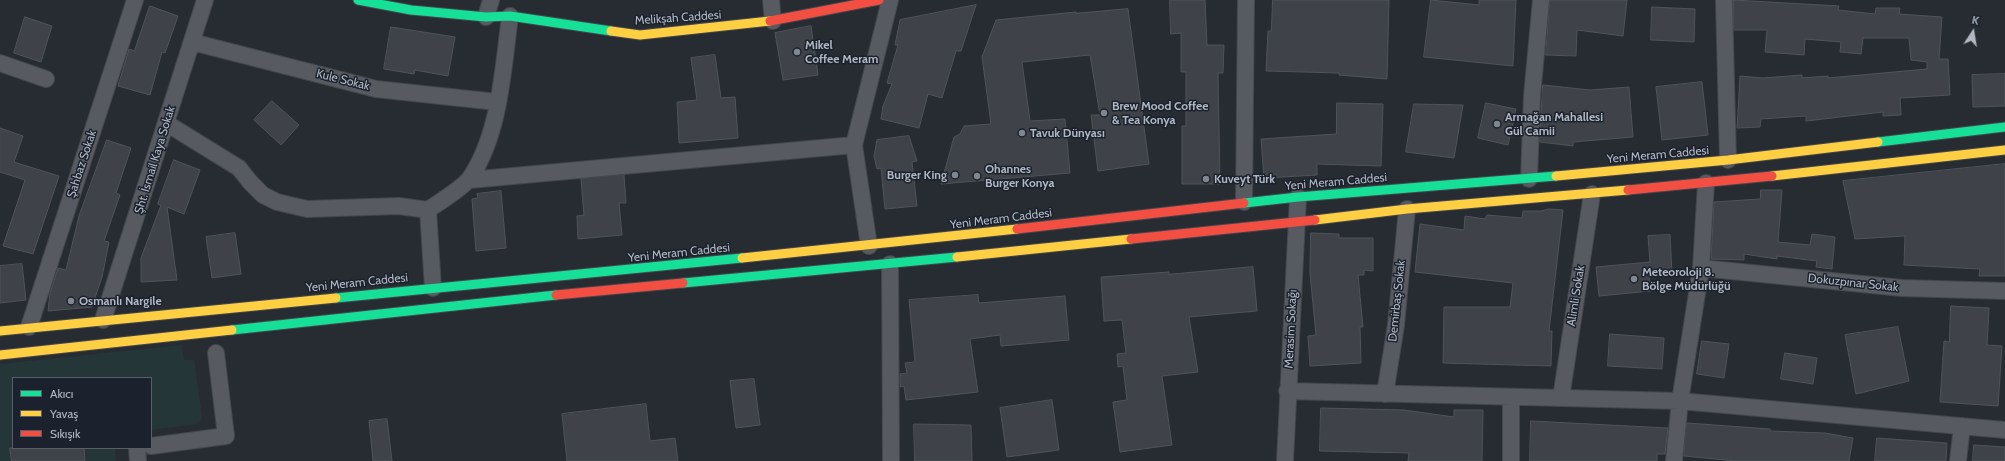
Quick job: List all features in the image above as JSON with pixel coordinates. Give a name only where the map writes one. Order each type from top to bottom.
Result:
[{"type":"main road","name":"Melikşah Caddesi","points":[[358,0],[411,10],[486,17],[510,16],[640,35],[772,21],[871,1]]},
{"type":"main road","name":"Yeni Meram Caddesi","points":[[0,331],[869,246],[1244,202],[1529,179],[1728,160],[2005,127]]},
{"type":"main road","points":[[0,354],[541,296],[890,264],[1298,222],[1407,209],[1706,183],[2005,150]]},
{"type":"street","name":"Şahbaz Sokak","points":[[29,327],[135,0]]},
{"type":"street","name":"Şht. İsmail Kaya Sokak","points":[[103,320],[205,0]]},
{"type":"street","points":[[486,17],[491,0]]},
{"type":"street","points":[[770,0],[772,21]]},
{"type":"street","points":[[869,246],[854,145],[890,0]]},
{"type":"street","points":[[1244,202],[1246,0]]},
{"type":"street","points":[[1529,179],[1532,96],[1541,0]]},
{"type":"street","points":[[1724,0],[1728,160]]},
{"type":"street","points":[[166,123],[239,168],[263,195],[277,202],[307,209],[399,206],[428,210],[469,180],[489,139],[497,102],[510,16]]},
{"type":"street","name":"Kule Sokak","points":[[192,42],[376,89],[497,102]]},
{"type":"street","points":[[0,63],[46,79]]},
{"type":"street","points":[[469,180],[854,145]]},
{"type":"street","points":[[1674,461],[1680,401],[1701,268],[1706,183]]},
{"type":"street","name":"Alimli Sokak","points":[[1561,398],[1592,194]]},
{"type":"street","name":"Merasim Sokağı","points":[[1285,461],[1287,391],[1298,222],[1298,197]]},
{"type":"street","name":"Demirbaş Sokak","points":[[1385,394],[1396,325],[1407,209]]},
{"type":"street","points":[[428,210],[433,288]]},
{"type":"street","points":[[890,264],[891,461]]},
{"type":"street","name":"Dokuzpınar Sokak","points":[[1701,268],[1902,288],[2005,290]]},
{"type":"street","points":[[152,446],[226,436],[216,353]]},
{"type":"street","points":[[1287,391],[1680,401],[2005,430]]},
{"type":"street","points":[[1511,397],[1511,461]]},
{"type":"street","points":[[1958,461],[1962,426]]},
{"type":"street","points":[[137,449],[138,461]]},
{"type":"shaded area","points":[[182,345],[184,360],[194,360],[202,415],[197,424],[152,430],[152,377],[12,377],[12,441],[10,442],[12,461],[0,461],[0,364]]},
{"type":"shaded area","points":[[84,449],[115,449],[116,461],[85,461]]},
{"type":"building","points":[[1170,0],[1205,0],[1207,45],[1224,45],[1223,73],[1218,73],[1220,184],[1182,184],[1182,126],[1186,126],[1186,72],[1181,72],[1181,33],[1171,34]]},
{"type":"building","points":[[1273,0],[1389,0],[1387,79],[1339,75],[1339,73],[1266,71],[1268,31],[1271,31]]},
{"type":"building","points":[[1431,0],[1479,5],[1479,0],[1516,0],[1513,66],[1424,57]]},
{"type":"building","points":[[1550,0],[1627,0],[1623,36],[1577,30],[1576,56],[1546,55]]},
{"type":"building","points":[[1734,0],[1839,6],[1838,10],[1875,14],[1876,8],[1900,8],[1899,14],[1942,17],[1939,59],[1948,59],[1950,95],[1900,98],[1901,115],[1883,116],[1883,112],[1806,121],[1806,116],[1761,119],[1760,127],[1737,128],[1740,76],[1763,78],[1802,75],[1802,78],[1828,76],[1828,78],[1927,69],[1927,62],[1911,60],[1909,38],[1863,38],[1861,54],[1840,52],[1841,42],[1805,39],[1804,55],[1765,52],[1767,30],[1734,30]]},
{"type":"building","points":[[976,5],[961,51],[956,51],[942,98],[928,94],[919,128],[881,119],[883,106],[892,84],[887,83],[898,45],[895,45],[900,20]]},
{"type":"building","points":[[150,6],[178,16],[165,53],[162,52],[150,95],[118,86],[129,49],[134,51]]},
{"type":"building","points":[[1652,7],[1695,9],[1694,42],[1651,40]]},
{"type":"building","points":[[1128,9],[1149,164],[1098,171],[1091,115],[1100,115],[1090,55],[1022,62],[1030,121],[1065,119],[1070,173],[941,184],[954,137],[960,134],[964,126],[991,124],[982,57],[996,20],[1076,12]]},
{"type":"building","points":[[25,17],[52,26],[41,62],[14,53]]},
{"type":"building","name":"Mikel Coffee Meram","points":[[811,26],[818,75],[783,80],[775,33]]},
{"type":"building","points":[[391,27],[455,37],[448,76],[415,70],[414,74],[384,69]]},
{"type":"building","points":[[715,55],[721,98],[735,97],[738,138],[679,143],[677,102],[697,100],[691,58]]},
{"type":"building","points":[[2005,74],[2005,106],[1973,107],[1972,75]]},
{"type":"building","points":[[1702,82],[1708,135],[1662,140],[1656,87]]},
{"type":"building","points":[[1543,85],[1590,90],[1629,87],[1633,137],[1573,142],[1573,146],[1540,142]]},
{"type":"building","points":[[272,101],[299,125],[281,145],[254,120]]},
{"type":"building","points":[[1337,103],[1383,104],[1381,166],[1317,164],[1317,175],[1264,178],[1261,139],[1336,134]]},
{"type":"building","name":"Armağan Mahallesi Gül Camii","points":[[1486,103],[1516,109],[1508,145],[1478,138]]},
{"type":"building","points":[[1414,104],[1463,105],[1454,158],[1406,152]]},
{"type":"building","points":[[0,128],[23,136],[14,162],[59,176],[33,254],[3,246],[25,180],[0,172]]},
{"type":"building","points":[[909,136],[917,161],[912,162],[917,206],[885,209],[881,168],[877,169],[874,156],[877,140]]},
{"type":"building","points":[[107,140],[131,148],[116,193],[120,195],[104,241],[109,242],[102,277],[92,307],[48,311],[50,293],[58,268],[66,270],[79,216]]},
{"type":"building","points":[[174,160],[200,170],[184,214],[167,207],[177,280],[141,282],[141,258],[161,205],[158,204]]},
{"type":"building","points":[[2005,164],[2005,276],[1979,276],[1980,269],[1904,265],[1905,236],[1855,239],[1843,181]]},
{"type":"building","points":[[624,175],[626,203],[619,203],[622,235],[578,239],[577,216],[584,215],[581,179]]},
{"type":"building","points":[[1761,190],[1782,190],[1778,242],[1810,245],[1812,234],[1835,237],[1832,269],[1816,267],[1817,261],[1777,256],[1777,259],[1744,254],[1744,260],[1711,259],[1714,202],[1760,199]]},
{"type":"building","points":[[501,191],[506,248],[476,251],[472,199],[478,198],[477,194]]},
{"type":"building","points":[[1549,209],[1563,210],[1549,331],[1552,331],[1551,366],[1443,363],[1444,307],[1510,307],[1513,283],[1415,272],[1420,224],[1464,230],[1465,216],[1485,219],[1487,215],[1522,218],[1523,211],[1541,211]]},
{"type":"building","points":[[235,233],[241,274],[212,278],[206,237]]},
{"type":"building","points":[[1311,233],[1339,234],[1339,238],[1373,238],[1373,271],[1364,270],[1364,275],[1358,275],[1363,327],[1360,327],[1361,363],[1310,366],[1308,336],[1316,335],[1310,273]]},
{"type":"building","points":[[1670,235],[1672,273],[1649,275],[1651,291],[1599,296],[1596,267],[1650,262],[1648,236]]},
{"type":"building","points":[[22,264],[26,300],[0,303],[0,266]]},
{"type":"building","points":[[1253,267],[1257,311],[1189,317],[1198,372],[1162,376],[1172,445],[1120,452],[1113,402],[1127,400],[1123,366],[1118,367],[1117,354],[1126,353],[1122,320],[1104,321],[1101,277],[1169,272],[1169,274]]},
{"type":"building","points":[[978,295],[979,303],[1065,296],[1069,340],[1001,346],[1000,335],[970,339],[978,392],[906,400],[904,386],[900,387],[900,374],[907,373],[905,363],[915,362],[909,300]]},
{"type":"building","points":[[1951,306],[1989,308],[1987,345],[2002,346],[1998,406],[1940,402],[1944,341],[1949,342]]},
{"type":"building","points":[[1898,327],[1909,381],[1856,394],[1845,335]]},
{"type":"building","points":[[1610,334],[1664,338],[1662,369],[1608,366]]},
{"type":"building","points":[[1702,341],[1729,344],[1724,378],[1697,374]]},
{"type":"building","points":[[1785,353],[1817,358],[1813,384],[1781,379]]},
{"type":"building","points":[[754,379],[760,425],[736,428],[730,381]]},
{"type":"building","points":[[1052,400],[1059,450],[1007,457],[1000,408]]},
{"type":"building","points":[[646,404],[650,441],[675,438],[678,461],[567,461],[562,414]]},
{"type":"building","points":[[1321,408],[1404,410],[1454,417],[1454,410],[1483,410],[1482,461],[1408,461],[1409,453],[1320,451]]},
{"type":"building","points":[[387,419],[392,461],[373,461],[369,421]]},
{"type":"building","points":[[1531,421],[1668,428],[1665,454],[1657,454],[1657,461],[1530,461]]},
{"type":"building","points":[[1687,423],[1770,429],[1770,431],[1825,433],[1853,438],[1849,461],[1736,461],[1684,456]]},
{"type":"building","points":[[914,424],[971,425],[972,461],[915,461]]},
{"type":"building","points":[[1877,438],[1947,443],[1946,461],[1875,461]]},
{"type":"building","points":[[1974,445],[2005,447],[2005,461],[1973,461]]},
{"type":"building","points":[[10,448],[84,449],[85,461],[12,461]]},
{"type":"traffic: fast","points":[[358,0],[411,10],[486,17],[510,16],[611,31]]},
{"type":"traffic: fast","points":[[1878,142],[2005,127]]},
{"type":"traffic: fast","points":[[1244,203],[1298,197],[1556,176]]},
{"type":"traffic: fast","points":[[683,283],[957,257]]},
{"type":"traffic: fast","points":[[336,298],[742,258]]},
{"type":"traffic: fast","points":[[232,330],[556,295]]},
{"type":"traffic: slow","points":[[611,31],[640,35],[770,21]]},
{"type":"traffic: slow","points":[[1556,176],[1728,160],[1878,142]]},
{"type":"traffic: slow","points":[[1772,176],[2005,150]]},
{"type":"traffic: slow","points":[[1315,220],[1407,209],[1628,190]]},
{"type":"traffic: slow","points":[[742,258],[1017,229]]},
{"type":"traffic: slow","points":[[957,257],[1131,239]]},
{"type":"traffic: slow","points":[[0,331],[336,298]]},
{"type":"traffic: slow","points":[[0,355],[232,330]]},
{"type":"traffic: jam","points":[[770,21],[879,0]]},
{"type":"traffic: jam","points":[[1628,190],[1772,176]]},
{"type":"traffic: jam","points":[[1017,229],[1244,203]]},
{"type":"traffic: jam","points":[[1131,239],[1315,220]]},
{"type":"traffic: jam","points":[[556,295],[683,283]]},
{"type":"place","name":"Mikel Coffee Meram","points":[[797,52]]},
{"type":"place","name":"Brew Mood Coffee & Tea Konya","points":[[1104,113]]},
{"type":"place","name":"Armağan Mahallesi Gül Camii","points":[[1497,124]]},
{"type":"place","name":"Tavuk Dünyası","points":[[1022,133]]},
{"type":"place","name":"Burger King","points":[[955,175]]},
{"type":"place","name":"Ohannes Burger Konya","points":[[977,176]]},
{"type":"place","name":"Kuveyt Türk","points":[[1206,179]]},
{"type":"place","name":"Meteoroloji 8. Bölge Müdürlüğü","points":[[1634,279]]},
{"type":"place","name":"Osmanlı Nargile","points":[[71,301]]}]
